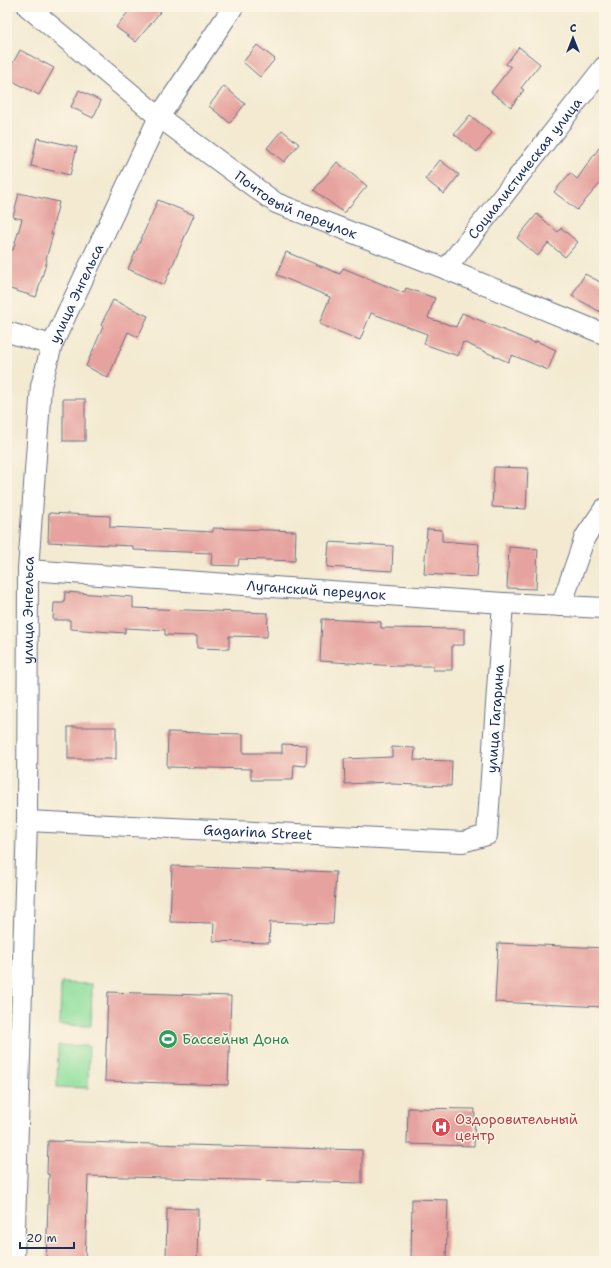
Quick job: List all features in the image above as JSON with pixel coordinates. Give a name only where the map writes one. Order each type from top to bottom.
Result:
[{"type":"street","name":"Почтовый переулок","points":[[28,7],[159,117],[276,203],[446,269],[604,334]]},
{"type":"street","name":"улица Энгельса","points":[[14,1261],[27,821],[28,570],[41,386],[52,345],[159,117],[233,7]]},
{"type":"street","name":"Социалистическая улица","points":[[446,269],[604,67]]},
{"type":"street","points":[[7,332],[52,345]]},
{"type":"street","points":[[560,606],[585,537],[604,509]]},
{"type":"street","name":"Луганский переулок","points":[[28,570],[503,603],[604,608]]},
{"type":"street","name":"улица Гагарина","points":[[27,821],[463,842],[486,835],[503,603]]},
{"type":"green space","points":[[61,983],[92,984],[91,1026],[60,1025]]},
{"type":"green space","points":[[58,1045],[89,1046],[88,1088],[57,1087]]},
{"type":"building","points":[[132,7],[164,7],[136,42],[116,27]]},
{"type":"building","points":[[257,45],[275,59],[260,77],[243,62]]},
{"type":"building","points":[[519,47],[540,64],[521,88],[524,90],[511,107],[491,92],[511,67],[506,64]]},
{"type":"building","points":[[20,50],[54,68],[39,95],[7,78],[7,74]]},
{"type":"building","points":[[224,86],[245,104],[230,123],[209,106]]},
{"type":"building","points":[[79,90],[101,101],[93,118],[71,107]]},
{"type":"building","points":[[470,115],[492,133],[477,152],[454,134]]},
{"type":"building","points":[[282,130],[299,144],[284,162],[267,148]]},
{"type":"building","points":[[37,138],[77,147],[70,175],[31,166]]},
{"type":"building","points":[[604,141],[604,179],[577,210],[554,192],[570,173],[577,179]]},
{"type":"building","points":[[440,160],[459,175],[444,194],[425,179]]},
{"type":"building","points":[[337,162],[367,186],[344,213],[314,190]]},
{"type":"building","points":[[19,193],[59,202],[51,234],[53,234],[47,260],[36,297],[7,288],[7,257],[9,249],[13,250],[22,219],[13,217]]},
{"type":"building","points":[[158,200],[194,215],[164,285],[128,269]]},
{"type":"building","points":[[537,214],[558,232],[561,228],[578,242],[565,257],[548,243],[538,256],[517,238]]},
{"type":"building","points":[[286,252],[340,274],[343,268],[404,293],[406,288],[435,298],[428,318],[456,327],[462,313],[556,350],[548,370],[512,355],[508,362],[463,342],[458,356],[424,344],[427,334],[371,313],[360,340],[319,324],[330,297],[277,275]]},
{"type":"building","points":[[585,274],[604,284],[604,314],[572,296]]},
{"type":"building","points":[[113,300],[148,316],[138,337],[128,332],[108,378],[86,366],[103,327],[101,325]]},
{"type":"building","points":[[63,399],[85,399],[85,441],[63,441]]},
{"type":"building","points":[[494,467],[528,468],[526,509],[492,507]]},
{"type":"building","points":[[49,513],[110,516],[110,527],[213,532],[213,528],[296,531],[295,561],[239,559],[238,566],[211,565],[212,553],[133,550],[133,546],[48,542]]},
{"type":"building","points":[[427,529],[442,530],[442,541],[479,544],[477,577],[424,574]]},
{"type":"building","points":[[329,542],[393,546],[392,571],[327,567]]},
{"type":"building","points":[[509,547],[538,549],[536,589],[507,588]]},
{"type":"building","points":[[65,592],[133,597],[133,608],[268,613],[267,637],[229,636],[229,649],[197,648],[197,636],[165,635],[165,630],[125,628],[125,633],[70,629],[70,620],[53,620],[54,603],[64,603]]},
{"type":"building","points":[[322,619],[381,622],[381,628],[464,629],[464,645],[452,645],[452,670],[433,670],[433,666],[396,666],[320,661]]},
{"type":"building","points":[[68,727],[116,727],[116,759],[68,759]]},
{"type":"building","points":[[168,732],[243,734],[243,753],[282,753],[282,744],[307,745],[306,766],[294,765],[293,780],[251,780],[251,769],[167,767]]},
{"type":"building","points":[[392,747],[415,748],[414,760],[452,761],[451,786],[391,784],[391,782],[345,784],[344,759],[392,757]]},
{"type":"building","points":[[172,866],[336,872],[333,924],[270,922],[269,943],[213,941],[214,923],[170,922]]},
{"type":"building","points":[[498,943],[604,948],[604,1007],[495,1002]]},
{"type":"building","name":"Бассейны Дона","points":[[108,992],[231,996],[228,1085],[105,1081]]},
{"type":"building","name":"Оздоровительный центр","points":[[408,1108],[475,1109],[474,1146],[407,1144]]},
{"type":"building","points":[[48,1141],[362,1150],[362,1183],[88,1176],[85,1261],[46,1261],[49,1174],[47,1174]]},
{"type":"building","points":[[412,1199],[448,1200],[446,1261],[411,1261]]},
{"type":"building","points":[[167,1208],[198,1209],[197,1261],[166,1261]]},
{"type":"place","name":"Бассейны Дона","points":[[168,1039]]},
{"type":"place","name":"Оздоровительный центр","points":[[441,1127]]}]
